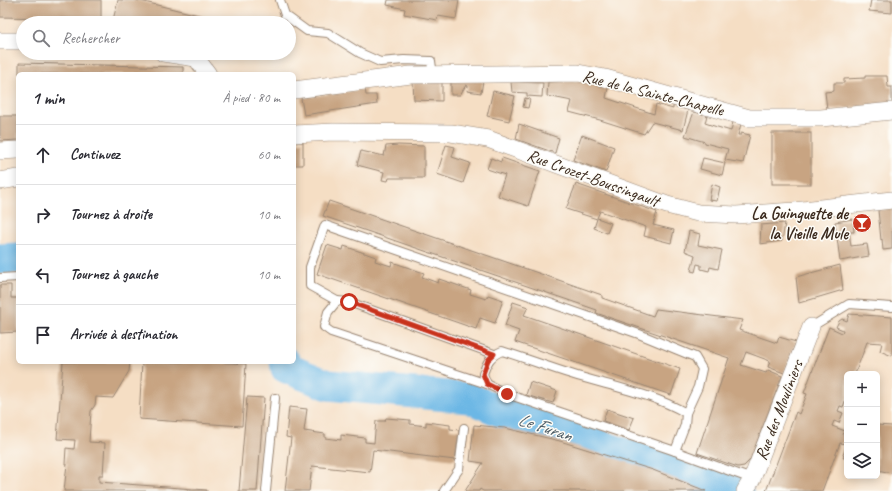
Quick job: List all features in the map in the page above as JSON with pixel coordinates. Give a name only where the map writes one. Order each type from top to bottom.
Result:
[{"type":"street","points":[[0,41],[16,41]]},
{"type":"street","points":[[198,60],[206,72]]},
{"type":"street","name":"Rue de la Sainte-Chapelle","points":[[296,90],[411,75],[578,73],[605,78],[749,118],[821,118],[892,111]]},
{"type":"street","name":"Rue Crozet-Boussingault","points":[[296,134],[333,132],[451,133],[488,139],[667,205],[698,213],[736,215],[794,211],[892,200]]},
{"type":"street","points":[[0,151],[16,150]]},
{"type":"street","points":[[0,181],[16,178]]},
{"type":"street","name":"Rue des Mouliniers","points":[[748,485],[811,327]]},
{"type":"lane","points":[[280,0],[286,16]]},
{"type":"lane","points":[[296,23],[306,30],[328,33],[380,62],[404,60],[431,61],[432,75]]},
{"type":"lane","points":[[494,354],[349,302],[337,301],[310,286],[310,267],[325,225],[639,334],[695,357],[702,369],[698,387],[686,413],[685,425],[675,451]]},
{"type":"lane","points":[[0,278],[16,277]]},
{"type":"lane","points":[[337,301],[328,312],[324,327],[331,332],[487,384],[507,394],[675,451],[748,485]]},
{"type":"lane","points":[[811,327],[849,304],[892,307]]},
{"type":"lane","points":[[487,384],[483,374],[488,360],[494,354],[502,351],[527,358],[571,374],[629,390],[672,405],[686,413]]},
{"type":"lane","points":[[266,491],[275,398]]},
{"type":"lane","points":[[444,491],[459,469],[464,428]]},
{"type":"building","points":[[0,0],[101,0],[101,16],[0,17]]},
{"type":"building","points":[[118,0],[136,0],[203,16],[114,16]]},
{"type":"building","points":[[388,0],[459,0],[456,19],[438,16],[437,20],[404,14],[405,9],[387,5]]},
{"type":"building","points":[[871,0],[892,0],[892,13],[869,11]]},
{"type":"building","points":[[19,63],[183,67],[183,72],[19,72]]},
{"type":"building","points":[[865,76],[887,76],[888,87],[892,87],[892,104],[827,109],[825,92],[834,91],[834,83],[844,83],[844,79],[865,78]]},
{"type":"building","points":[[442,81],[442,101],[414,100],[413,82]]},
{"type":"building","points":[[451,81],[483,81],[481,93],[467,91],[468,86],[466,85],[460,95],[451,95]]},
{"type":"building","points":[[581,81],[608,88],[606,98],[654,114],[656,104],[673,109],[673,106],[688,110],[683,130],[652,122],[644,134],[569,112],[572,101],[547,96],[548,82]]},
{"type":"building","points":[[511,82],[543,83],[542,97],[527,96],[527,93],[512,92]]},
{"type":"building","points":[[365,89],[366,95],[376,95],[377,104],[304,115],[301,98]]},
{"type":"building","points":[[493,91],[515,96],[509,121],[487,116]]},
{"type":"building","points":[[525,98],[530,99],[528,108],[523,107]]},
{"type":"building","points":[[694,112],[707,115],[705,123],[731,131],[733,122],[741,124],[738,135],[741,135],[741,133],[750,135],[743,163],[725,160],[728,149],[685,136]]},
{"type":"building","points":[[0,116],[16,116],[16,140],[0,141]]},
{"type":"building","points":[[519,124],[559,138],[555,153],[516,139]]},
{"type":"building","points":[[772,133],[811,133],[811,184],[772,184]]},
{"type":"building","points":[[582,135],[614,147],[606,172],[573,160]]},
{"type":"building","points":[[303,142],[303,165],[296,165],[296,143]]},
{"type":"building","points":[[446,145],[455,147],[452,157],[470,163],[463,183],[437,174]]},
{"type":"building","points":[[386,146],[424,146],[424,178],[389,178],[388,181],[382,180],[384,172],[357,165],[361,151],[384,156]]},
{"type":"building","points":[[491,158],[501,162],[502,158],[540,171],[528,206],[498,196],[505,175],[487,169]]},
{"type":"building","points":[[703,158],[725,163],[722,175],[700,169]]},
{"type":"building","points":[[576,184],[657,212],[653,225],[674,230],[671,243],[644,236],[646,227],[600,211],[597,218],[611,223],[607,233],[594,228],[597,219],[566,209]]},
{"type":"building","points":[[712,184],[720,187],[717,201],[709,200]]},
{"type":"building","points":[[329,201],[602,295],[602,298],[653,316],[656,309],[743,320],[739,330],[777,343],[779,337],[796,342],[784,373],[768,367],[770,361],[746,352],[741,365],[766,373],[768,370],[782,376],[750,460],[744,466],[738,467],[697,453],[729,358],[596,313],[597,310],[323,216]]},
{"type":"building","points":[[892,208],[892,249],[883,250],[878,210]]},
{"type":"building","points":[[853,219],[854,232],[849,232],[851,246],[867,244],[869,256],[840,261],[835,222]]},
{"type":"building","points":[[785,223],[782,241],[760,244],[761,225]]},
{"type":"building","points":[[689,231],[700,234],[698,245],[722,250],[718,269],[710,267],[709,271],[701,269],[701,265],[697,264],[695,272],[691,271],[695,255],[685,251]]},
{"type":"building","points":[[327,245],[343,250],[344,246],[376,257],[375,261],[391,266],[392,262],[424,273],[422,277],[438,283],[439,279],[471,290],[470,294],[486,299],[488,295],[503,300],[495,323],[480,318],[476,329],[317,274]]},
{"type":"building","points":[[840,265],[843,290],[799,303],[796,277]]},
{"type":"building","points":[[0,285],[11,285],[11,298],[16,298],[16,332],[0,333]]},
{"type":"building","points":[[513,302],[528,307],[524,315],[680,369],[671,395],[515,342],[519,331],[505,326]]},
{"type":"building","points":[[849,314],[892,317],[892,356],[880,351],[882,343],[867,342],[856,371],[844,371],[844,404],[843,407],[840,406],[838,411],[843,413],[839,423],[834,421],[832,426],[844,431],[844,444],[840,443],[822,491],[766,491],[796,412],[799,414],[807,394],[804,393],[829,327],[842,333],[843,330],[836,327],[842,319],[847,321]]},
{"type":"building","points":[[63,364],[130,364],[129,371],[113,398],[96,397],[95,405],[91,411],[89,442],[105,443],[103,475],[99,475],[99,482],[207,491],[64,491],[67,464],[65,464],[66,448],[74,449],[75,440],[57,439]]},
{"type":"building","points":[[142,364],[246,364],[242,426],[139,419]]},
{"type":"building","points":[[530,382],[557,391],[553,403],[526,395]]},
{"type":"building","points":[[247,397],[264,398],[257,491],[239,491]]},
{"type":"building","points":[[289,407],[307,409],[304,431],[325,434],[325,438],[341,440],[341,435],[365,438],[365,442],[374,443],[376,421],[385,421],[386,418],[410,420],[410,424],[426,426],[426,422],[450,425],[450,429],[459,430],[455,460],[373,450],[370,472],[312,466],[309,491],[285,491],[291,438],[286,437]]},
{"type":"building","points":[[607,409],[634,418],[629,430],[603,421]]},
{"type":"building","points":[[474,425],[505,428],[560,441],[653,470],[706,491],[483,491],[480,489],[479,491],[465,491],[483,463],[470,461]]},
{"type":"building","points":[[880,425],[892,426],[892,473],[880,471]]},
{"type":"waterway","name":"Le Furan","points":[[0,259],[16,258]]},
{"type":"waterway","name":"Le Furan","points":[[285,364],[286,368],[328,385],[469,398],[506,414],[738,491]]},
{"type":"place","name":"La Guinguette de la Vieille Mule","points":[[862,223]]},
{"type":"route","points":[[349,302],[494,354],[488,360],[483,374],[487,384],[507,394]]}]
